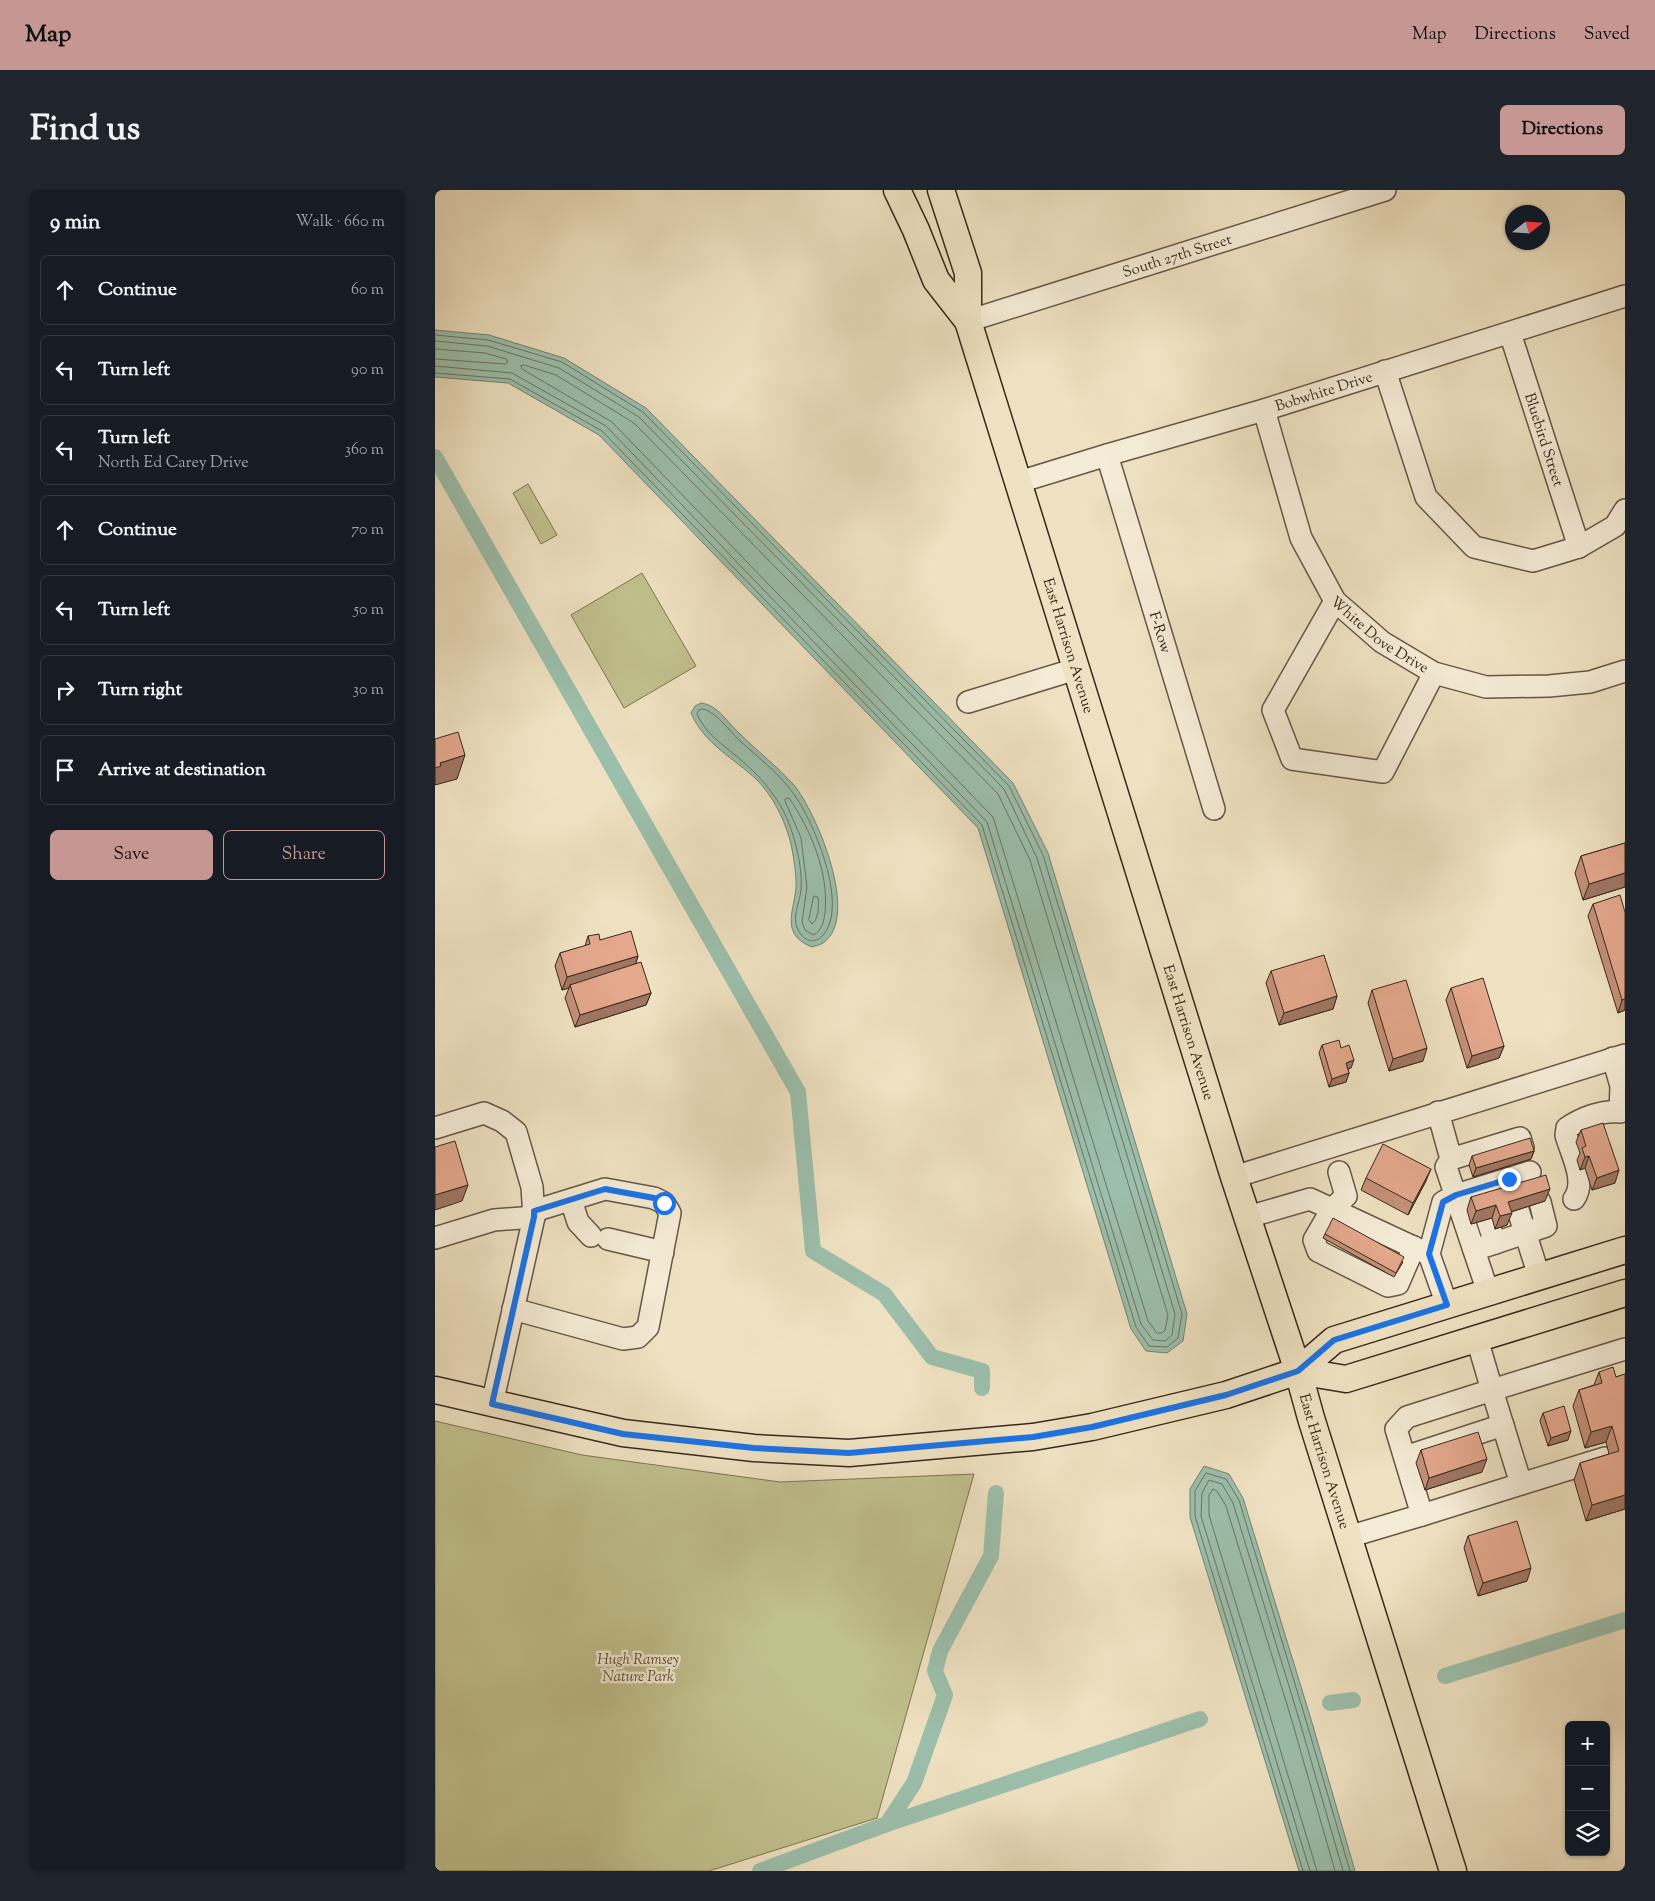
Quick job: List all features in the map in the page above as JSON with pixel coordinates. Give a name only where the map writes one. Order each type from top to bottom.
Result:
[{"type":"main road","points":[[897,190],[916,230],[936,280],[968,321]]},
{"type":"main road","name":"East Harrison Avenue","points":[[941,190],[967,273],[968,321],[1453,1871]]},
{"type":"main road","points":[[435,1390],[623,1434],[754,1448],[849,1453],[1026,1438],[1092,1427],[1226,1395],[1298,1371],[1334,1340],[1625,1250]]},
{"type":"main road","points":[[1298,1371],[1346,1379],[1625,1293]]},
{"type":"street","name":"South 27th Street","points":[[968,321],[1385,190]]},
{"type":"street","name":"Bobwhite Drive","points":[[1019,482],[1264,410],[1625,296]]},
{"type":"street","name":"Bluebird Street","points":[[1510,332],[1579,547]]},
{"type":"street","points":[[1385,371],[1427,497],[1474,547],[1533,561],[1579,547],[1615,526],[1625,510]]},
{"type":"street","name":"White Dove Drive","points":[[1264,410],[1301,538],[1335,601],[1382,642],[1434,673],[1486,687],[1549,686],[1590,682],[1625,671]]},
{"type":"street","name":"F-Row","points":[[1107,455],[1214,809]]},
{"type":"street","points":[[1335,601],[1273,710],[1292,759],[1383,772],[1434,673]]},
{"type":"street","points":[[967,702],[1076,669]]},
{"type":"street","points":[[1235,1176],[1619,1057],[1620,1112],[1609,1111],[1599,1113],[1567,1128],[1566,1135],[1580,1184],[1579,1192],[1574,1199]]},
{"type":"street","points":[[1438,1112],[1451,1159],[1446,1167],[1502,1180]]},
{"type":"street","points":[[435,1128],[483,1113],[502,1121],[516,1132],[532,1188],[534,1214],[492,1404]]},
{"type":"street","points":[[1451,1159],[1502,1180],[1532,1230],[1539,1276]]},
{"type":"street","points":[[1339,1172],[1346,1196],[1332,1209],[1314,1240],[1319,1251],[1369,1249],[1443,1202],[1502,1180]]},
{"type":"street","points":[[1488,1292],[1484,1246],[1502,1180]]},
{"type":"street","points":[[1484,1246],[1502,1180]]},
{"type":"street","points":[[435,1238],[494,1220],[534,1214],[605,1189],[654,1198],[664,1203],[670,1213],[663,1252],[648,1327],[639,1337],[623,1339],[513,1309]]},
{"type":"street","points":[[1248,1217],[1310,1199],[1332,1209],[1369,1249],[1447,1305]]},
{"type":"street","points":[[571,1200],[579,1222],[599,1238],[663,1252]]},
{"type":"street","points":[[1484,1246],[1532,1230]]},
{"type":"street","points":[[1477,1339],[1521,1484]]},
{"type":"street","points":[[1422,1515],[1396,1429],[1407,1417],[1625,1349]]},
{"type":"street","points":[[1405,1457],[1503,1425]]},
{"type":"street","points":[[1348,1537],[1610,1456]]},
{"type":"green space","points":[[528,484],[557,535],[541,544],[513,493]]},
{"type":"green space","points":[[642,573],[696,666],[624,708],[571,615]]},
{"type":"green space","name":"Hugh Ramsey Nature Park","points":[[435,1421],[582,1455],[780,1482],[974,1474],[877,1818],[709,1871],[435,1871]]},
{"type":"water","points":[[435,330],[489,335],[564,358],[646,408],[1013,783],[1048,853],[1187,1314],[1183,1341],[1167,1353],[1146,1351],[1131,1329],[978,828],[599,435],[508,383],[435,377]]},
{"type":"water","points":[[701,703],[717,710],[794,785],[813,817],[831,864],[838,911],[834,930],[822,944],[812,947],[802,942],[793,930],[791,922],[796,889],[795,864],[785,824],[777,808],[757,780],[720,750],[697,724],[691,713],[695,706]]},
{"type":"water","points":[[1204,1466],[1229,1474],[1243,1498],[1355,1871],[1299,1871],[1190,1517],[1190,1489]]},
{"type":"building","points":[[458,732],[465,755],[440,763],[441,766],[435,768],[435,739]]},
{"type":"building","points":[[1625,843],[1625,873],[1589,884],[1581,856]]},
{"type":"building","points":[[1620,895],[1625,912],[1625,999],[1622,1000],[1593,904]]},
{"type":"building","points":[[631,931],[638,956],[567,977],[560,953],[590,944],[588,936],[599,934],[600,940]]},
{"type":"building","points":[[1324,955],[1337,996],[1284,1013],[1271,971]]},
{"type":"building","points":[[641,962],[651,993],[580,1015],[570,985]]},
{"type":"building","points":[[1483,978],[1504,1046],[1472,1056],[1451,988]]},
{"type":"building","points":[[1406,980],[1427,1048],[1393,1059],[1372,990]]},
{"type":"building","points":[[1339,1040],[1341,1048],[1349,1045],[1354,1060],[1346,1063],[1349,1073],[1332,1079],[1322,1045]]},
{"type":"building","points":[[1603,1123],[1619,1170],[1597,1178],[1589,1156],[1585,1157],[1582,1148],[1586,1146],[1581,1130]]},
{"type":"building","points":[[1530,1138],[1534,1151],[1476,1168],[1472,1156]]},
{"type":"building","points":[[455,1141],[468,1185],[435,1195],[435,1147]]},
{"type":"building","points":[[1383,1144],[1431,1169],[1413,1203],[1366,1178]]},
{"type":"building","points":[[1546,1175],[1550,1189],[1508,1202],[1512,1213],[1500,1216],[1496,1205],[1476,1211],[1471,1197]]},
{"type":"building","points":[[1333,1218],[1404,1257],[1396,1273],[1325,1234]]},
{"type":"building","points":[[1613,1367],[1616,1377],[1625,1374],[1625,1495],[1592,1505],[1580,1463],[1619,1451],[1612,1426],[1591,1432],[1579,1390],[1602,1383],[1599,1372]]},
{"type":"building","points":[[1564,1406],[1571,1431],[1551,1438],[1543,1413]]},
{"type":"building","points":[[1478,1432],[1487,1459],[1429,1478],[1421,1450]]},
{"type":"building","points":[[1517,1521],[1531,1568],[1483,1583],[1468,1536]]},
{"type":"waterway","points":[[435,457],[798,1092],[813,1251],[884,1294],[932,1357],[982,1371],[982,1388]]},
{"type":"waterway","points":[[760,1871],[887,1824],[914,1783],[945,1695],[935,1671],[940,1651],[991,1556],[996,1493]]},
{"type":"waterway","points":[[1445,1676],[1625,1620]]},
{"type":"waterway","points":[[1330,1703],[1353,1700]]},
{"type":"waterway","points":[[887,1824],[1200,1719]]},
{"type":"route","points":[[664,1203],[654,1198],[605,1189],[534,1211],[492,1404],[623,1434],[754,1448],[849,1453],[1033,1437],[1092,1427],[1226,1395],[1298,1371],[1334,1340],[1447,1305],[1429,1254],[1443,1202],[1456,1195],[1509,1179]]}]
